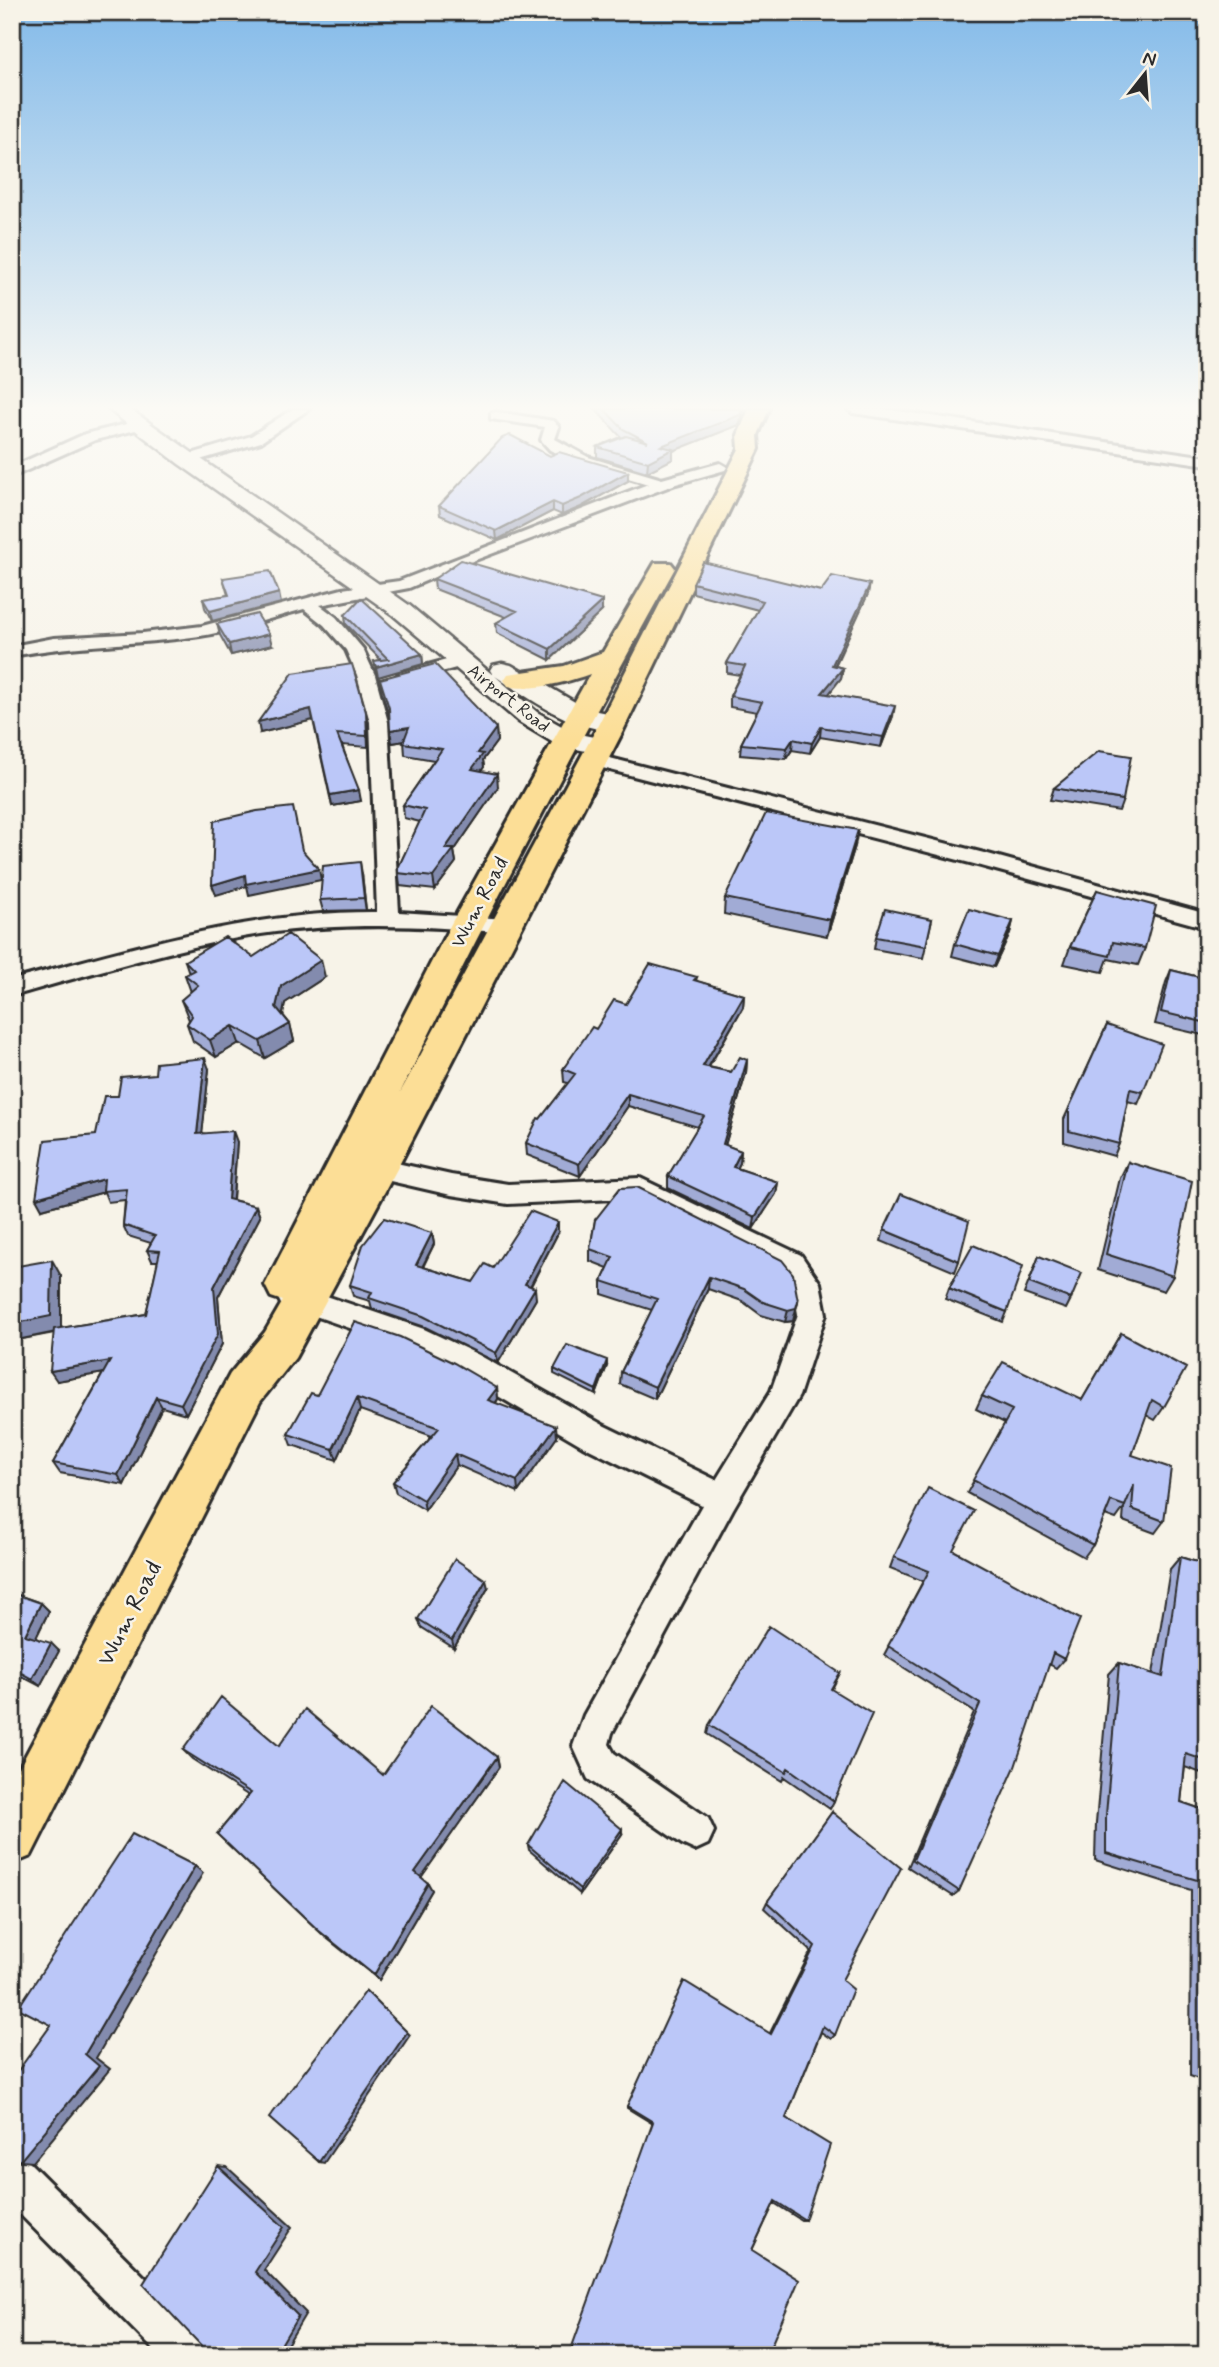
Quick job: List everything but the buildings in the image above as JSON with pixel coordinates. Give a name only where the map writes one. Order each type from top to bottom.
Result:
[{"type":"highway","name":"Wum Road","points":[[12,1837],[245,1388],[280,1345],[293,1296],[347,1161],[468,922],[573,727],[691,519]]},
{"type":"highway","name":"Wum Road","points":[[293,1296],[378,1169],[603,743],[714,519]]},
{"type":"highway","points":[[517,680],[568,673],[613,657]]},
{"type":"main road","name":"Airport Road","points":[[272,519],[374,590],[528,717],[573,727]]},
{"type":"main road","name":"Airport Road","points":[[426,633],[468,647],[517,680],[573,727],[603,743]]},
{"type":"street","points":[[12,651],[54,643],[203,631],[342,594],[403,585],[568,519]]},
{"type":"street","points":[[308,604],[330,621],[354,649],[370,687],[379,722],[388,918]]},
{"type":"street","points":[[370,687],[461,661]]},
{"type":"street","points":[[603,743],[954,852],[1207,921]]},
{"type":"street","points":[[12,988],[230,932],[289,924],[388,918],[507,926]]},
{"type":"street","points":[[347,1161],[508,1194],[640,1188],[791,1263],[806,1283],[812,1314],[783,1396],[722,1499],[596,1727],[591,1746],[601,1766],[695,1831]]},
{"type":"street","points":[[293,1296],[414,1338],[467,1363],[594,1436],[722,1499]]},
{"type":"street","points":[[12,2175],[191,2355]]}]
